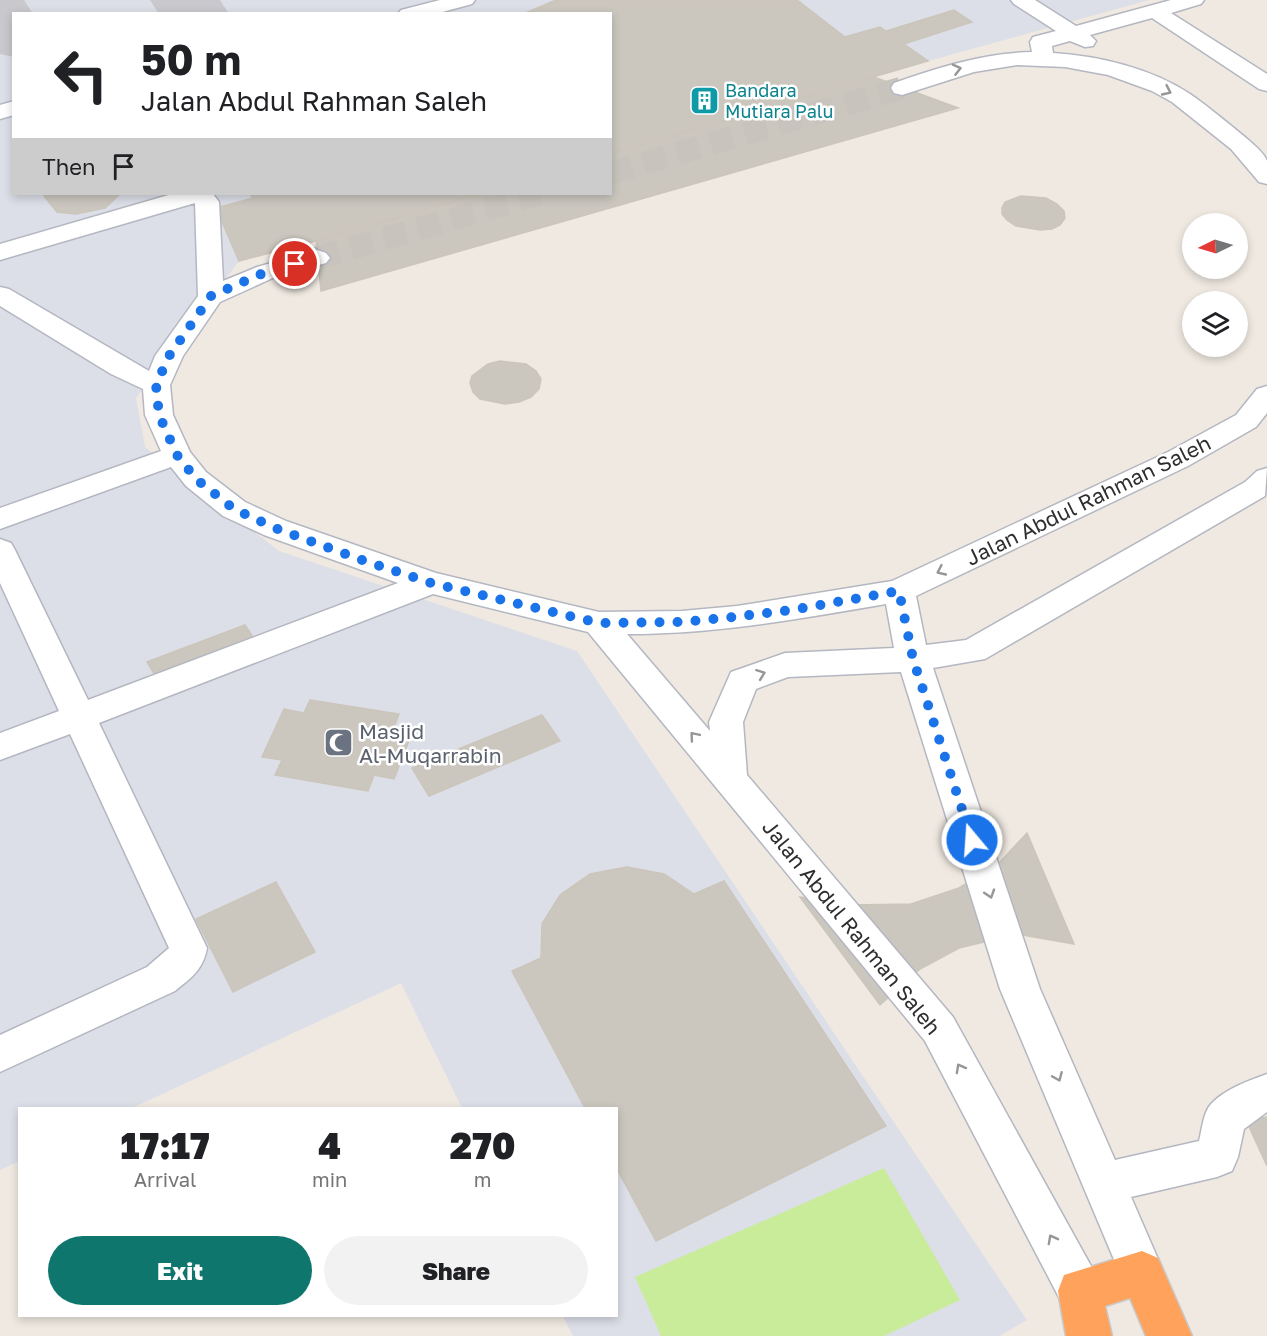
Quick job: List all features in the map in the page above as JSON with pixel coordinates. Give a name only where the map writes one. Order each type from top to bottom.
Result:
[{"type":"highway","points":[[1080,1291],[1142,1274],[1169,1336]]},
{"type":"highway","name":"Jalan Abdul Rahman Saleh","points":[[1080,1291],[1089,1336]]},
{"type":"street","points":[[416,12],[465,0]]},
{"type":"street","points":[[1021,0],[1073,32],[1133,75],[1179,97],[1254,157],[1267,177]]},
{"type":"street","points":[[1042,58],[1041,42],[1194,0]]},
{"type":"street","points":[[1155,11],[1267,84]]},
{"type":"street","points":[[902,88],[951,71],[992,61],[1042,58],[1133,75]]},
{"type":"street","points":[[0,252],[189,196],[202,195],[207,202],[211,296]]},
{"type":"street","points":[[0,295],[121,368],[156,385],[169,356],[211,296],[266,272],[318,258]]},
{"type":"street","name":"Jalan Abdul Rahman Saleh","points":[[156,385],[161,421],[177,455],[196,479],[234,509],[275,528],[431,583],[599,623],[682,622],[725,618],[792,610],[899,591],[1178,459],[1246,421],[1267,395]]},
{"type":"street","points":[[0,519],[177,455]]},
{"type":"street","points":[[730,779],[726,722],[743,681],[785,665],[913,659],[973,651],[1255,489],[1267,478]]},
{"type":"street","points":[[0,550],[188,948],[186,959],[161,979],[0,1054]]},
{"type":"street","points":[[0,747],[431,583]]},
{"type":"street","points":[[899,591],[913,659],[1020,988],[1142,1274]]},
{"type":"street","name":"Jalan Abdul Rahman Saleh","points":[[599,623],[939,1029],[1080,1291]]},
{"type":"street","points":[[1103,1183],[1217,1157],[1225,1118],[1253,1098],[1267,1094]]},
{"type":"shaded area","points":[[0,0],[1149,0],[928,61],[612,154],[612,12],[12,12],[12,195],[475,195],[239,261],[136,398],[145,447],[279,551],[577,651],[1027,1320],[999,1336],[573,1336],[564,1317],[618,1317],[618,1107],[462,1107],[401,983],[134,1107],[18,1107],[18,1161],[0,1170]]},
{"type":"green space","points":[[884,1168],[960,1300],[884,1336],[661,1336],[635,1277]]},
{"type":"building","name":"Bandara Mutiara Palu","points":[[556,0],[797,0],[845,37],[880,27],[928,61],[612,153],[612,12],[528,12]]},
{"type":"building","points":[[954,10],[972,22],[904,44],[886,31]]},
{"type":"building","points":[[874,77],[958,108],[321,291],[316,241],[475,195],[612,195],[612,153]]},
{"type":"building","points":[[119,195],[105,208],[76,214],[57,212],[44,196]]},
{"type":"building","points":[[251,195],[475,195],[239,261],[216,208],[253,198]]},
{"type":"building","points":[[1021,196],[1046,198],[1064,211],[1065,218],[1060,225],[1052,229],[1040,230],[1016,226],[1002,214],[1002,208],[1005,202]]},
{"type":"building","points":[[500,361],[526,364],[536,371],[541,379],[539,389],[531,397],[519,402],[505,404],[480,399],[473,392],[470,383],[472,376],[488,364]]},
{"type":"building","points":[[245,625],[254,639],[156,677],[147,662]]},
{"type":"building","name":"Masjid Al-Muqarrabin","points":[[310,700],[399,714],[394,727],[413,730],[394,779],[374,775],[368,791],[275,775],[282,760],[262,757],[284,709],[304,713]]},
{"type":"building","points":[[542,715],[560,741],[429,796],[412,768]]},
{"type":"building","points":[[1027,833],[1074,944],[1017,934],[959,948],[920,969],[880,1005],[800,897],[850,905],[911,904],[959,888],[998,864]]},
{"type":"building","points":[[627,867],[664,874],[694,894],[724,881],[886,1126],[656,1241],[618,1171],[618,1107],[584,1107],[512,971],[541,958],[542,924],[560,895],[590,874]]},
{"type":"building","points":[[276,882],[315,952],[233,992],[196,919]]},
{"type":"building","points":[[1267,1117],[1267,1166],[1246,1120]]},
{"type":"taxiway","points":[[184,0],[193,12]]},
{"type":"taxiway","points":[[0,15],[12,33]]},
{"type":"tunnel","points":[[612,172],[902,88]]},
{"type":"tunnel","points":[[317,258],[537,195]]},
{"type":"place","name":"Bandara Mutiara Palu","points":[[704,100]]},
{"type":"place","name":"Masjid Al-Muqarrabin","points":[[338,743]]},
{"type":"route","points":[[295,264],[266,272],[211,296],[169,356],[156,385],[159,415],[177,455],[196,479],[234,509],[275,528],[359,559],[431,583],[599,623],[682,622],[725,618],[792,610],[899,591],[913,659],[972,840]]}]
